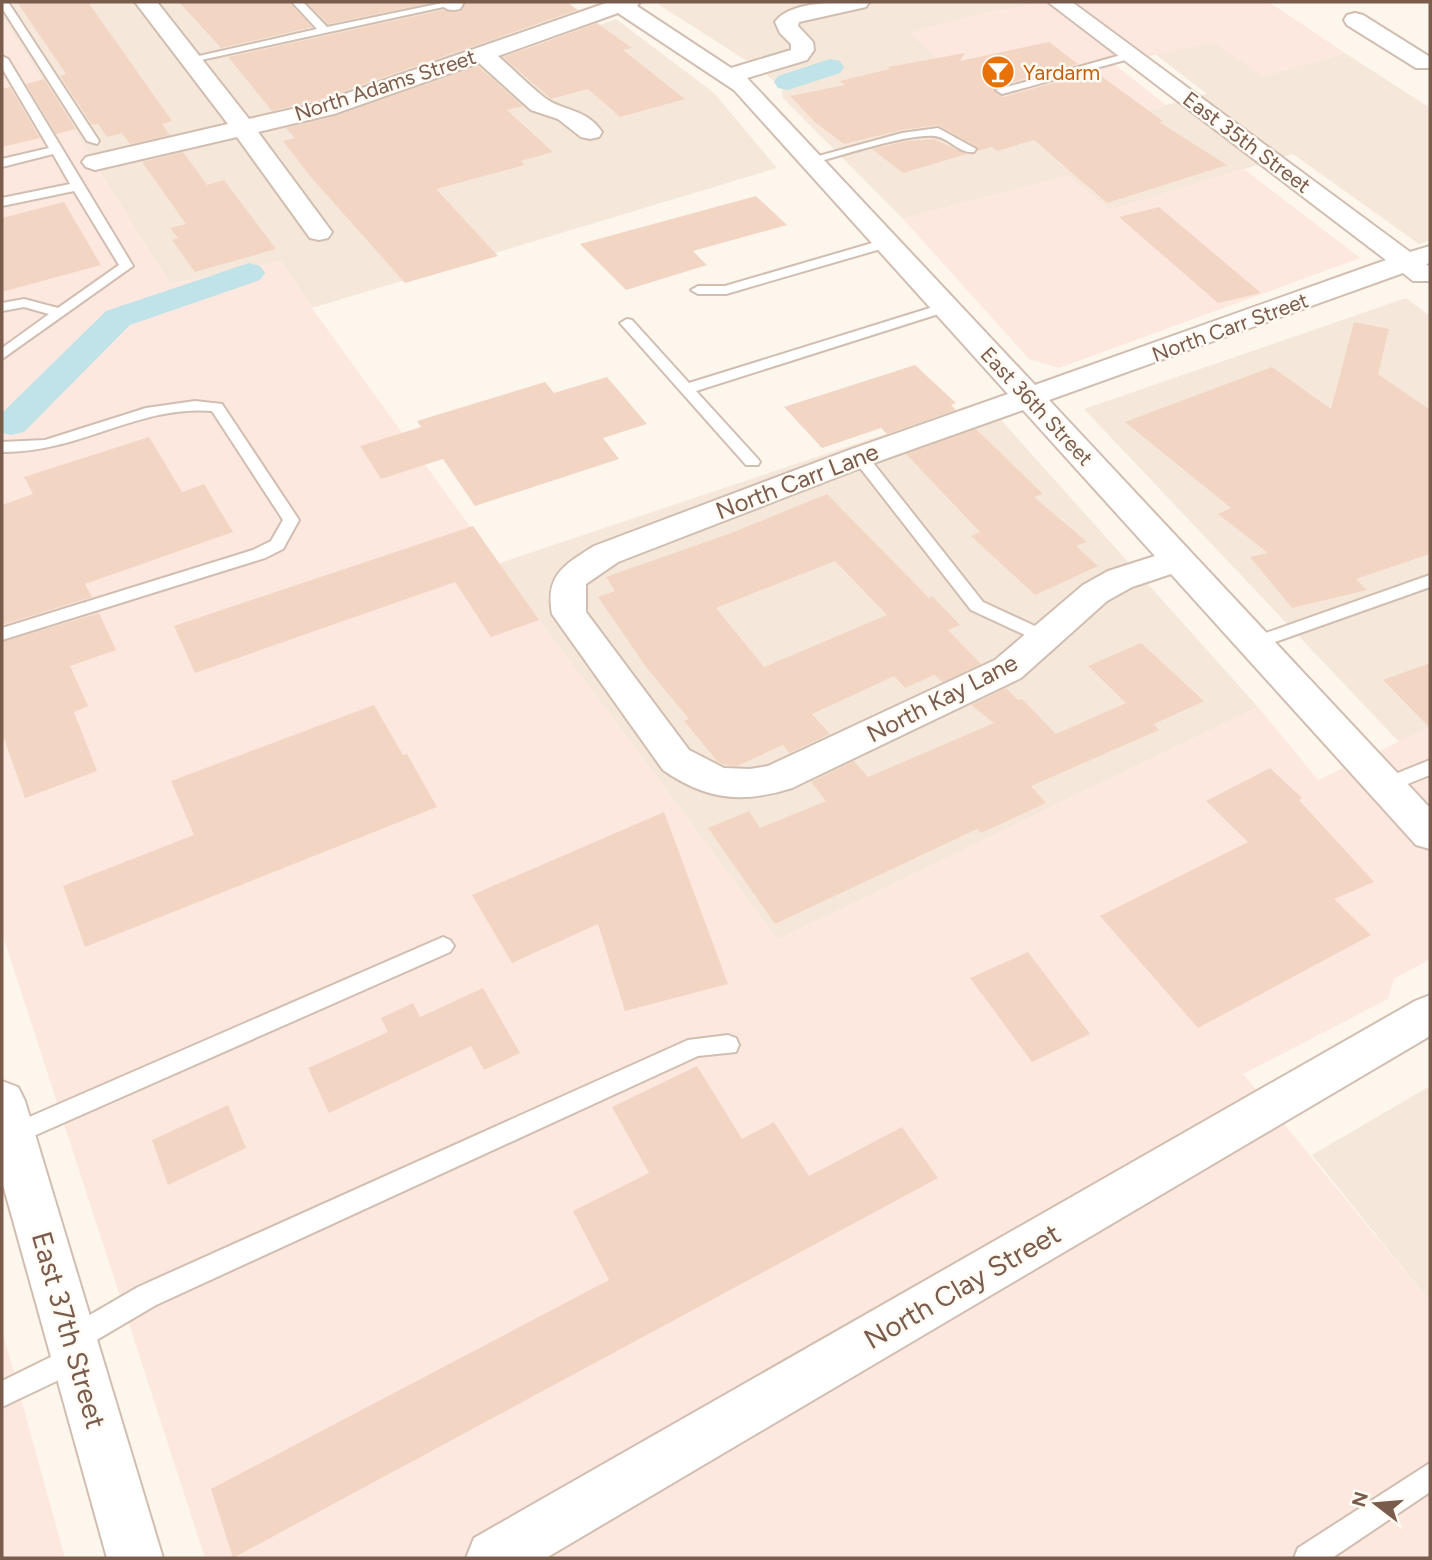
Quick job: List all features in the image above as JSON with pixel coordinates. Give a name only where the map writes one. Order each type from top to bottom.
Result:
[{"type":"street","points":[[146,2],[192,59],[319,232]]},
{"type":"street","points":[[727,76],[799,55],[803,50],[802,42],[788,29],[786,22],[792,17],[858,2]]},
{"type":"street","name":"East 35th Street","points":[[1061,2],[1418,259],[1430,281]]},
{"type":"street","name":"North Adams Street","points":[[94,151],[243,127],[326,108],[625,3]]},
{"type":"street","name":"East 36th Street","points":[[625,3],[742,85],[1430,834]]},
{"type":"street","points":[[1355,20],[1424,70]]},
{"type":"street","points":[[482,53],[538,105],[566,114],[590,132]]},
{"type":"street","points":[[1396,69],[1424,70]]},
{"type":"street","name":"North Carr Street","points":[[1030,399],[1418,259]]},
{"type":"street","name":"North Carr Lane","points":[[571,576],[606,554],[860,457],[975,415],[1030,399]]},
{"type":"street","name":"North Kay Lane","points":[[571,576],[564,595],[569,614],[676,760],[698,776],[726,783],[757,784],[778,778],[1008,669],[1095,593],[1120,579],[1178,560]]},
{"type":"street","name":"North Clay Street","points":[[494,1558],[1430,1014]]},
{"type":"street","name":"East 37th Street","points":[[7,1118],[135,1558]]},
{"type":"lane","points":[[3,2],[94,151]]},
{"type":"lane","points":[[297,2],[325,32]]},
{"type":"lane","points":[[192,59],[451,3]]},
{"type":"lane","points":[[1002,90],[1132,55]]},
{"type":"lane","points":[[2,60],[6,76],[56,150],[126,266],[2,355]]},
{"type":"lane","points":[[810,160],[902,137],[938,132],[970,149]]},
{"type":"lane","points":[[2,163],[56,150]]},
{"type":"lane","points":[[2,202],[78,186]]},
{"type":"lane","points":[[698,290],[726,290],[886,243]]},
{"type":"lane","points":[[2,307],[24,303],[60,313]]},
{"type":"lane","points":[[686,389],[946,307]]},
{"type":"lane","points":[[627,323],[752,462]]},
{"type":"lane","points":[[2,447],[43,446],[158,411],[194,403],[217,407],[291,520],[277,545],[259,554],[2,634]]},
{"type":"lane","points":[[860,457],[977,606],[1046,638]]},
{"type":"lane","points":[[1255,643],[1430,581]]},
{"type":"lane","points":[[1385,786],[1430,767]]},
{"type":"lane","points":[[7,1118],[443,946]]},
{"type":"lane","points":[[2,1394],[75,1349],[146,1296],[696,1047],[728,1045]]},
{"type":"lane","points":[[1308,1558],[1430,1476]]},
{"type":"shaded area","points":[[2,2],[579,2],[501,29],[527,52],[616,19],[714,93],[777,168],[312,308],[281,261],[170,284],[2,17]]},
{"type":"shaded area","points":[[1056,2],[982,13],[1036,141],[1207,94],[1155,54],[1213,41],[1263,76],[1345,53],[1430,108],[1430,240],[1419,244],[1293,154],[1110,210],[1068,176],[903,219],[783,98],[782,89],[764,72],[658,4]]},
{"type":"shaded area","points":[[1056,2],[1269,2],[1345,53],[1263,76],[1212,42],[1114,64],[1166,105],[1036,141],[987,105],[909,33],[982,13]]},
{"type":"shaded area","points":[[2,17],[170,284],[281,261],[497,564],[778,940],[1258,707],[1318,780],[1430,727],[1430,959],[1394,979],[1388,999],[1243,1074],[1430,1302],[1430,1558],[205,1558],[2,933]]},
{"type":"shaded area","points":[[1244,169],[1360,258],[1059,368],[1029,359],[903,219],[1068,176],[1110,210]]},
{"type":"shaded area","points":[[1406,298],[1430,316],[1430,727],[1399,742],[1084,409]]},
{"type":"shaded area","points":[[984,401],[1258,707],[778,940],[497,564]]},
{"type":"shaded area","points":[[1430,1086],[1430,1302],[1312,1155]]},
{"type":"shaded area","points":[[2,1330],[65,1558],[2,1558]]},
{"type":"building","points":[[17,2],[88,2],[172,121],[162,124],[170,135],[130,144],[122,133],[107,137],[98,124],[92,125],[60,76],[66,74]]},
{"type":"building","points":[[179,2],[289,2],[312,27],[221,48]]},
{"type":"building","points":[[306,2],[435,2],[328,24]]},
{"type":"building","points":[[464,2],[566,2],[578,10],[318,100],[272,111],[228,57],[443,10],[460,12]]},
{"type":"building","points":[[597,23],[632,48],[623,50],[685,99],[620,117],[588,89],[551,99],[503,57]]},
{"type":"building","points":[[1049,42],[1078,64],[995,87],[995,92],[1003,97],[1089,73],[1094,77],[1101,76],[1163,121],[1159,122],[1227,165],[1107,203],[1034,140],[997,151],[992,147],[978,151],[977,147],[938,125],[902,130],[844,144],[816,123],[790,96],[845,85],[840,81],[890,69],[888,67],[965,53],[960,61]]},
{"type":"building","points":[[478,66],[523,106],[507,110],[553,152],[521,161],[525,165],[436,189],[498,256],[405,283],[310,176],[283,141],[295,138],[286,128],[335,116]]},
{"type":"building","points":[[44,79],[76,129],[56,134],[26,84]]},
{"type":"building","points":[[10,87],[40,138],[2,147],[2,89]]},
{"type":"building","points":[[934,139],[967,154],[903,173],[872,149],[907,141]]},
{"type":"building","points":[[183,152],[207,185],[224,180],[276,249],[195,272],[172,240],[178,238],[170,228],[186,224],[142,162]]},
{"type":"building","points":[[756,196],[787,225],[693,251],[707,265],[626,290],[580,244]]},
{"type":"building","points":[[64,202],[101,265],[2,292],[2,218]]},
{"type":"building","points":[[1159,207],[1261,293],[1218,303],[1119,217]]},
{"type":"building","points":[[1354,322],[1389,329],[1378,374],[1430,410],[1430,554],[1356,579],[1367,590],[1292,608],[1250,557],[1268,553],[1218,514],[1231,508],[1125,422],[1272,367],[1331,409]]},
{"type":"building","points":[[915,365],[956,403],[951,405],[956,410],[887,434],[881,428],[822,448],[784,407]]},
{"type":"building","points":[[607,377],[647,424],[603,438],[619,459],[475,506],[443,459],[381,479],[360,446],[421,427],[417,421],[545,382],[554,393]]},
{"type":"building","points":[[976,429],[1043,494],[1034,497],[1087,542],[1076,546],[1098,566],[1035,595],[971,536],[980,532],[906,454]]},
{"type":"building","points":[[149,437],[182,492],[204,484],[233,532],[85,584],[92,597],[2,625],[2,505],[33,494],[24,477]]},
{"type":"building","points":[[827,494],[929,598],[932,596],[960,625],[948,630],[981,664],[943,682],[934,675],[905,688],[894,676],[812,714],[830,734],[789,753],[783,745],[737,766],[718,762],[684,721],[689,719],[646,667],[598,597],[615,591],[606,577],[734,532]],"holes":[[[835,561],[887,615],[764,667],[716,608]]]},
{"type":"building","points":[[473,526],[539,620],[491,637],[455,582],[195,673],[174,626]]},
{"type":"building","points":[[99,613],[116,650],[70,666],[88,706],[74,712],[97,771],[25,798],[2,733],[2,642]]},
{"type":"building","points":[[1141,643],[1204,701],[1154,724],[1159,730],[1031,786],[1046,803],[981,833],[977,829],[775,924],[708,828],[749,811],[760,828],[826,801],[811,782],[854,761],[868,777],[994,723],[971,705],[1006,688],[1018,700],[1022,699],[1056,734],[1126,703],[1088,666]]},
{"type":"building","points":[[1430,663],[1430,728],[1383,680]]},
{"type":"building","points":[[374,705],[403,755],[407,754],[437,807],[85,947],[63,886],[194,835],[171,781]]},
{"type":"building","points":[[1270,768],[1302,798],[1299,800],[1374,882],[1334,899],[1371,935],[1198,1028],[1100,916],[1248,842],[1206,801]]},
{"type":"building","points":[[664,812],[728,984],[625,1011],[598,924],[512,963],[472,895]]},
{"type":"building","points":[[1028,952],[1090,1034],[1032,1062],[970,978]]},
{"type":"building","points":[[483,988],[520,1053],[484,1070],[471,1046],[329,1113],[308,1068],[388,1032],[381,1018],[413,1003],[420,1017]]},
{"type":"building","points":[[697,1066],[742,1139],[774,1122],[809,1176],[902,1127],[938,1178],[233,1558],[211,1489],[609,1280],[573,1211],[649,1173],[612,1107]]},
{"type":"building","points":[[228,1105],[246,1148],[168,1185],[152,1140]]},
{"type":"waterway","points":[[788,82],[830,67]]},
{"type":"waterway","points":[[11,424],[118,318],[249,273]]},
{"type":"place","name":"Yardarm","points":[[998,72]]}]
